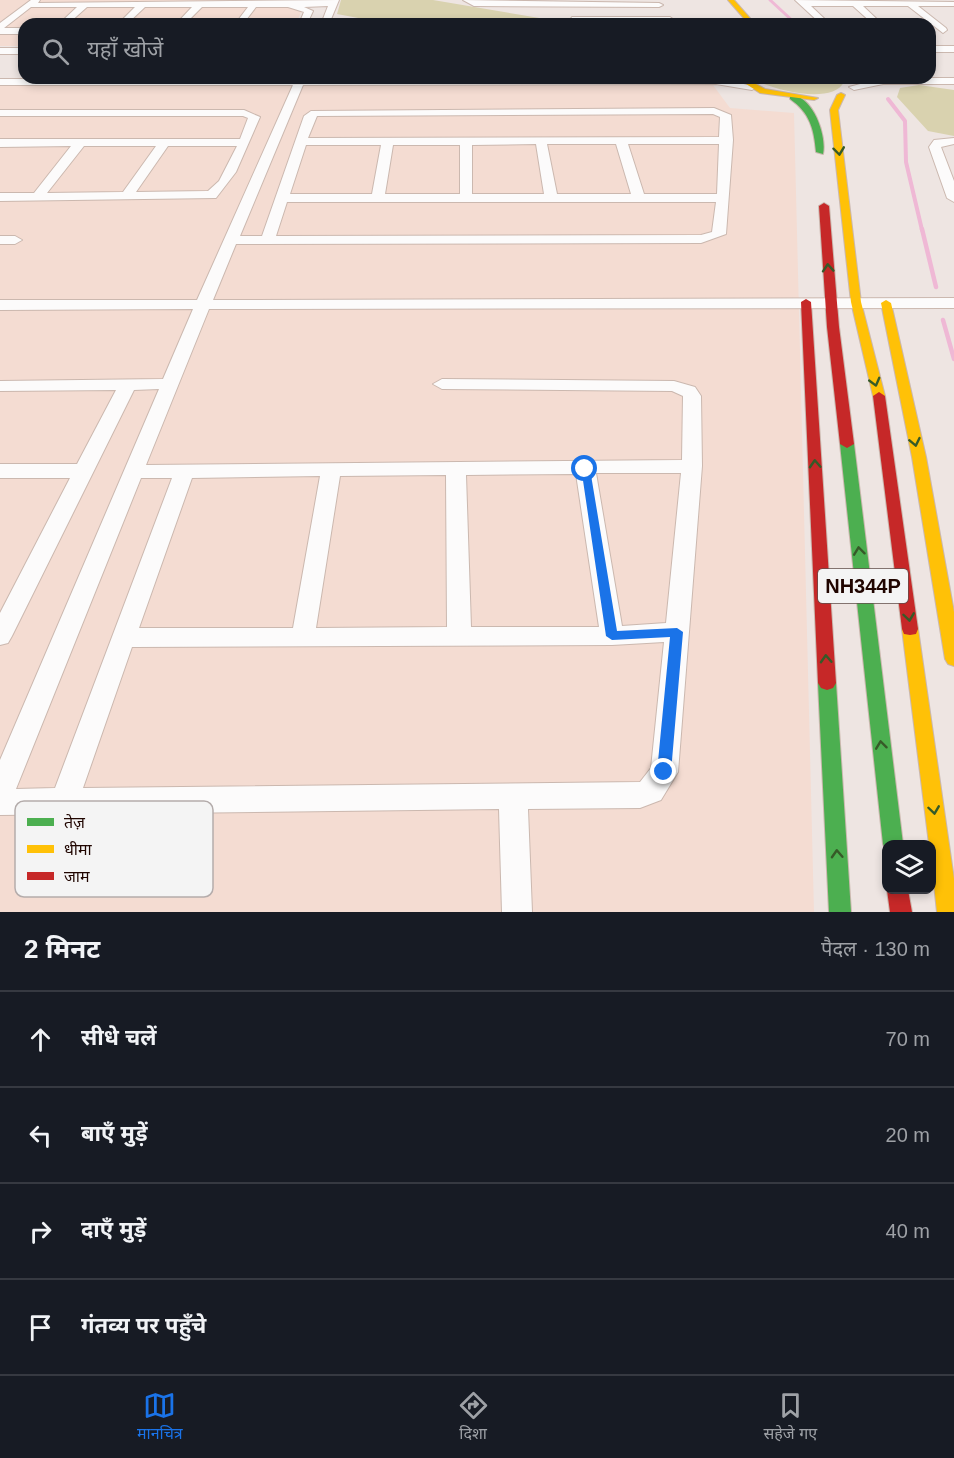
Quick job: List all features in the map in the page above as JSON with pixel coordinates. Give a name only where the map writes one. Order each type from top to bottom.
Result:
[{"type":"main road","points":[[717,0],[733,18]]},
{"type":"main road","points":[[731,0],[747,18]]},
{"type":"main road","points":[[748,84],[793,97],[841,95],[851,84]]},
{"type":"main road","name":"NH344P","points":[[841,95],[834,110],[856,302],[879,396],[948,912]]},
{"type":"main road","points":[[793,97],[810,108],[817,117],[820,163]]},
{"type":"main road","name":"NH344P","points":[[822,186],[831,302],[893,840]]},
{"type":"main road","points":[[806,302],[840,912]]},
{"type":"main road","points":[[886,303],[919,457],[954,659]]},
{"type":"main road","points":[[899,894],[901,912]]},
{"type":"street","points":[[468,0],[474,4],[657,2],[669,18]]},
{"type":"street","points":[[0,29],[33,2],[85,5],[334,2],[327,18]]},
{"type":"street","points":[[802,2],[954,4]]},
{"type":"street","points":[[802,2],[819,18]]},
{"type":"street","points":[[128,18],[142,4]]},
{"type":"street","points":[[186,18],[200,4]]},
{"type":"street","points":[[244,18],[254,4]]},
{"type":"street","points":[[289,4],[308,9],[305,18]]},
{"type":"street","points":[[855,4],[871,18]]},
{"type":"street","points":[[910,4],[928,18]]},
{"type":"street","points":[[70,18],[85,5]]},
{"type":"street","points":[[0,19],[12,19]]},
{"type":"street","points":[[936,24],[943,30]]},
{"type":"street","points":[[0,29],[18,30]]},
{"type":"street","points":[[936,30],[954,30]]},
{"type":"street","points":[[936,49],[954,49]]},
{"type":"street","points":[[0,51],[18,51]]},
{"type":"street","points":[[0,77],[18,77]]},
{"type":"street","points":[[936,78],[954,79]]},
{"type":"street","points":[[936,80],[954,79]]},
{"type":"street","points":[[0,82],[18,82]]},
{"type":"street","points":[[0,793],[203,304],[298,84]]},
{"type":"street","points":[[231,240],[701,239],[719,234],[727,140],[726,115],[720,112],[483,97],[343,84]]},
{"type":"street","points":[[268,240],[310,116],[315,113],[483,97],[672,84]]},
{"type":"street","points":[[734,84],[752,87]]},
{"type":"street","points":[[0,113],[250,113],[254,117],[245,142],[216,193],[206,195],[0,197]]},
{"type":"street","points":[[301,142],[727,140]]},
{"type":"street","points":[[378,198],[388,141]]},
{"type":"street","points":[[466,141],[466,198]]},
{"type":"street","points":[[542,141],[551,198]]},
{"type":"street","points":[[621,141],[639,198]]},
{"type":"street","points":[[954,141],[938,142],[935,147],[954,198]]},
{"type":"street","points":[[127,196],[165,142]]},
{"type":"street","points":[[0,144],[245,142]]},
{"type":"street","points":[[38,196],[80,143]]},
{"type":"street","points":[[282,198],[723,198]]},
{"type":"street","points":[[0,305],[954,303]]},
{"type":"street","points":[[0,386],[170,384]]},
{"type":"street","points":[[184,472],[64,801],[640,795],[651,790],[664,772],[692,466],[692,396],[682,387],[442,384]]},
{"type":"street","points":[[0,635],[127,385]]},
{"type":"street","points":[[134,472],[585,469],[692,466]]},
{"type":"street","points":[[585,469],[612,636]]},
{"type":"street","points":[[456,470],[459,636]]},
{"type":"street","points":[[0,471],[84,471]]},
{"type":"street","points":[[303,637],[331,471]]},
{"type":"street","points":[[123,638],[612,636],[677,632]]},
{"type":"street","points":[[513,795],[518,912]]},
{"type":"street","points":[[0,802],[15,802]]},
{"type":"shaded area","points":[[0,0],[252,0],[302,10],[299,18],[18,18],[18,46],[0,46]]},
{"type":"shaded area","points":[[341,0],[433,0],[540,18],[358,18],[337,14]]},
{"type":"shaded area","points":[[764,84],[842,84],[827,93],[814,94]]},
{"type":"shaded area","points":[[713,85],[730,108],[794,113],[814,912],[0,912],[0,86]]},
{"type":"shaded area","points":[[919,85],[954,90],[954,136],[928,131],[897,97],[900,88]]},
{"type":"waterway","points":[[770,0],[790,18]]},
{"type":"waterway","points":[[888,99],[905,121],[906,162],[922,230]]},
{"type":"waterway","points":[[922,229],[936,287]]},
{"type":"waterway","points":[[943,320],[954,359]]},
{"type":"traffic: fast","points":[[793,97],[807,108],[814,120],[820,152]]},
{"type":"traffic: fast","points":[[847,444],[893,840]]},
{"type":"traffic: fast","points":[[827,683],[840,912]]},
{"type":"traffic: slow","points":[[731,0],[747,18]]},
{"type":"traffic: slow","points":[[751,84],[763,91],[814,98]]},
{"type":"traffic: slow","points":[[841,95],[834,110],[856,302],[879,396]]},
{"type":"traffic: slow","points":[[886,303],[919,457],[954,659]]},
{"type":"traffic: slow","points":[[910,629],[948,912]]},
{"type":"traffic: jam","points":[[824,206],[833,327],[847,444]]},
{"type":"traffic: jam","points":[[806,302],[827,683]]},
{"type":"traffic: jam","points":[[879,396],[910,629]]},
{"type":"traffic: jam","points":[[899,894],[901,912]]},
{"type":"route","points":[[585,469],[612,636],[677,632],[664,772]]}]
